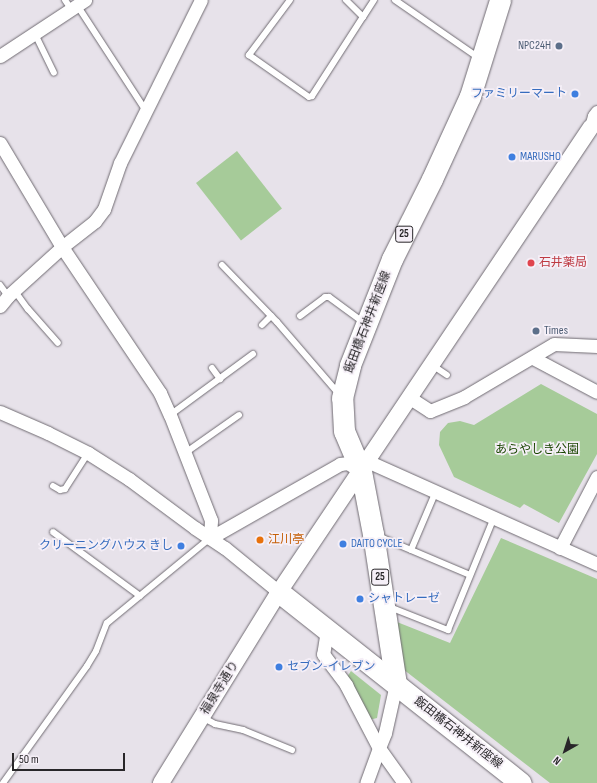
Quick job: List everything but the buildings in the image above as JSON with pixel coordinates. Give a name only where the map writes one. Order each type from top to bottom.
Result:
[{"type":"main road","name":"飯田橋石神井新座線","points":[[396,684],[364,466],[344,431],[342,398],[350,365],[392,259],[432,179],[470,96],[500,0]]},
{"type":"main road","name":"飯田橋石神井新座線","points":[[280,592],[521,783]]},
{"type":"street","points":[[5,294],[62,246],[95,221],[104,209],[120,163],[201,0]]},
{"type":"street","points":[[0,56],[35,34],[75,4]]},
{"type":"street","points":[[594,125],[594,116],[597,112]]},
{"type":"street","name":"福泉寺通り","points":[[161,783],[280,592],[594,125]]},
{"type":"street","points":[[0,143],[62,246],[160,394],[170,415],[211,520],[210,538]]},
{"type":"street","points":[[410,398],[430,411],[464,397],[533,358],[554,344],[597,346]]},
{"type":"street","points":[[533,358],[597,392]]},
{"type":"street","name":"飯田橋石神井新座線","points":[[0,412],[88,453],[129,479],[210,538],[280,592]]},
{"type":"street","points":[[210,538],[340,464],[348,463],[364,466],[436,491],[597,564]]},
{"type":"street","points":[[560,548],[597,477]]},
{"type":"street","points":[[327,630],[323,654],[346,686],[379,748],[404,783]]},
{"type":"street","points":[[366,783],[385,733],[396,684]]},
{"type":"lane","points":[[290,0],[249,55],[309,97],[312,96],[374,0]]},
{"type":"lane","points":[[346,0],[363,17]]},
{"type":"lane","points":[[395,0],[482,60]]},
{"type":"lane","points":[[75,4],[146,111]]},
{"type":"lane","points":[[35,34],[54,73]]},
{"type":"lane","points":[[222,265],[271,316],[342,398]]},
{"type":"lane","points":[[5,294],[28,309],[58,343]]},
{"type":"lane","points":[[300,316],[325,296],[329,297],[366,324]]},
{"type":"lane","points":[[262,325],[271,316]]},
{"type":"lane","points":[[170,415],[253,354]]},
{"type":"lane","points":[[432,365],[447,375]]},
{"type":"lane","points":[[212,368],[220,378]]},
{"type":"lane","points":[[185,453],[239,415]]},
{"type":"lane","points":[[53,486],[60,490],[65,489],[88,453]]},
{"type":"lane","points":[[411,550],[436,491]]},
{"type":"lane","points":[[384,605],[448,630],[494,517]]},
{"type":"lane","points":[[53,532],[140,596]]},
{"type":"lane","points":[[373,534],[470,575]]},
{"type":"lane","points":[[4,783],[87,666],[96,651],[107,623],[113,616],[140,596],[210,538]]},
{"type":"lane","points":[[202,717],[215,724],[242,730],[292,750]]},
{"type":"green space","points":[[237,151],[282,209],[241,241],[196,183]]},
{"type":"green space","name":"あらやしき公園","points":[[541,384],[597,414],[597,454],[559,523],[524,504],[520,508],[454,477],[439,445],[440,432],[448,423],[460,421],[474,425]]},
{"type":"green space","points":[[501,538],[597,579],[597,783],[550,783],[399,666],[397,622],[450,643]]},
{"type":"green space","points":[[351,671],[381,695],[377,718],[369,720],[347,677]]},
{"type":"place","name":"NPC24H","points":[[559,46]]},
{"type":"place","name":"ファミリーマート","points":[[575,94]]},
{"type":"place","name":"MARUSHO","points":[[512,157]]},
{"type":"place","name":"石井薬局","points":[[531,263]]},
{"type":"place","name":"Times","points":[[536,331]]},
{"type":"place","name":"江川亭","points":[[260,540]]},
{"type":"place","name":"DAITO CYCLE","points":[[343,544]]},
{"type":"place","name":"クリーニングハウス きし","points":[[181,546]]},
{"type":"place","name":"シャトレーゼ","points":[[360,599]]},
{"type":"place","name":"セブン-イレブン","points":[[279,667]]}]
